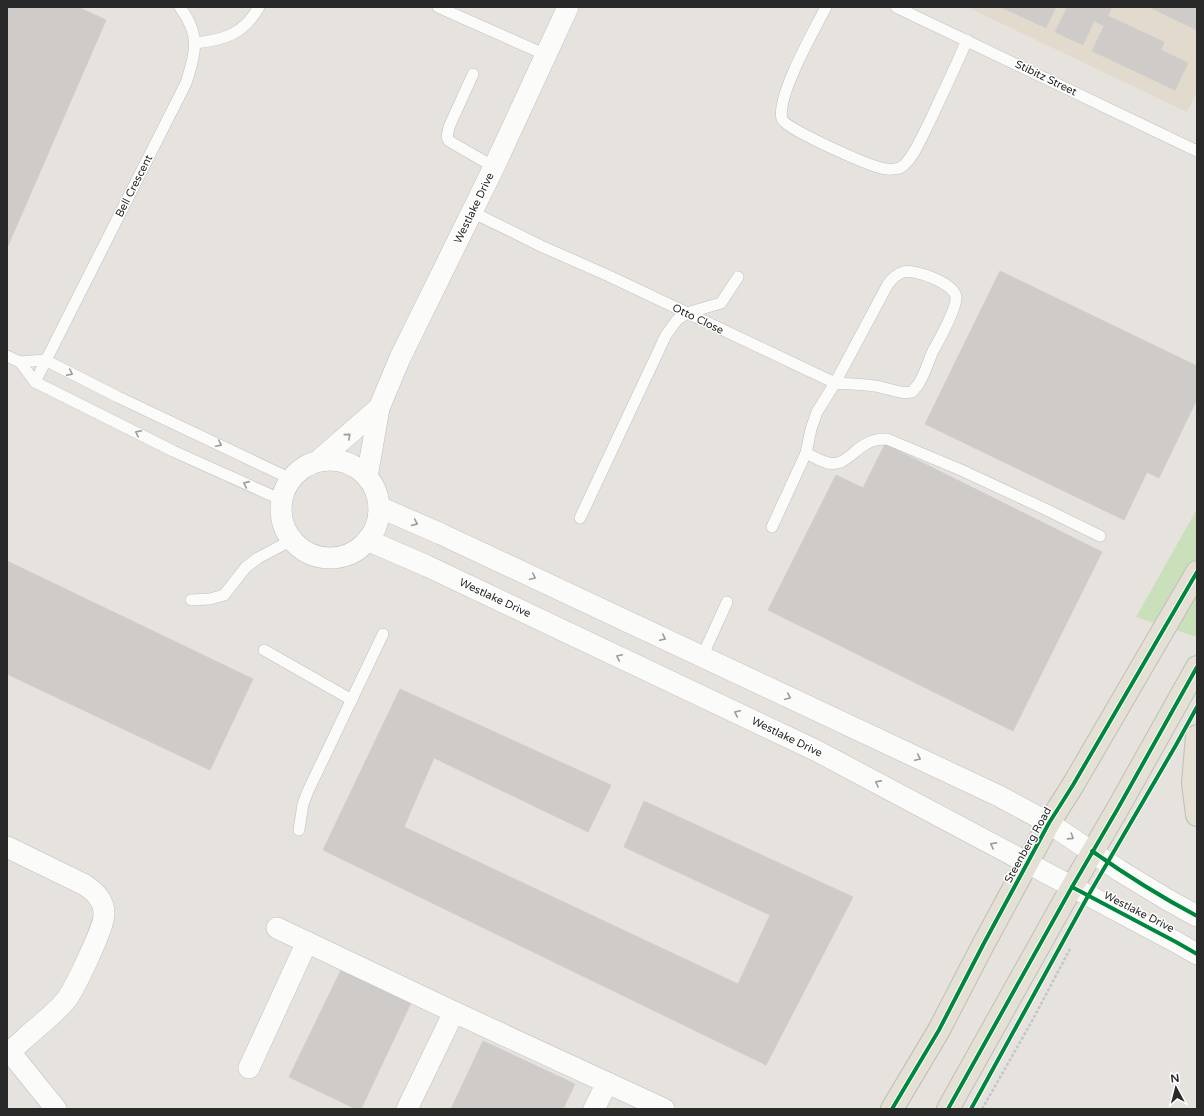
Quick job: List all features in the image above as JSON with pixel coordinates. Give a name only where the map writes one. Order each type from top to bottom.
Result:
[{"type":"main road","name":"Steenberg Road","points":[[892,1109],[939,1030],[1049,823],[1073,785],[1197,572]]},
{"type":"main road","points":[[948,1109],[1197,667]]},
{"type":"main road","points":[[1197,736],[1193,783],[1197,815]]},
{"type":"street","name":"Westlake Drive","points":[[367,477],[379,408],[400,358],[472,212],[568,7]]},
{"type":"street","name":"Westlake Drive","points":[[318,461],[379,408]]},
{"type":"street","points":[[332,460],[345,462],[357,468],[367,477],[376,494],[379,507],[377,522],[367,540],[349,554],[331,558],[309,553],[298,546],[292,540],[283,523],[281,509],[284,491],[292,479],[305,466],[318,461],[332,460]]},
{"type":"street","name":"Westlake Drive","points":[[379,507],[441,534],[999,796],[1049,823],[1120,871],[1197,916]]},
{"type":"street","name":"Westlake Drive","points":[[367,540],[427,566],[817,751],[1197,954]]},
{"type":"street","points":[[7,847],[94,891],[100,898],[104,914],[103,923],[98,935],[75,986],[66,1000],[8,1053],[56,1109]]},
{"type":"street","points":[[277,928],[664,1109]]},
{"type":"street","points":[[249,1068],[307,942]]},
{"type":"street","points":[[407,1109],[454,1012]]},
{"type":"street","points":[[594,1109],[607,1083]]},
{"type":"lane","name":"Bell Crescent","points":[[35,382],[186,83],[195,54],[195,43],[192,27],[180,7]]},
{"type":"lane","points":[[195,43],[215,41],[230,36],[243,28],[254,17],[259,7]]},
{"type":"lane","points":[[438,7],[546,54]]},
{"type":"lane","points":[[826,7],[796,67],[783,100],[781,112],[782,120],[786,125],[820,143],[880,168],[894,169],[904,166],[918,146],[967,40]]},
{"type":"lane","name":"Stibitz Street","points":[[896,7],[1197,150]]},
{"type":"lane","points":[[473,74],[447,137],[449,141],[494,166]]},
{"type":"lane","name":"Otto Close","points":[[472,212],[835,384],[886,387],[901,393],[912,392],[918,385],[933,351],[946,328],[956,297],[950,287],[916,273],[904,272],[896,276],[888,284],[835,384]]},
{"type":"lane","points":[[580,518],[666,335],[677,320],[687,313],[721,303],[738,277]]},
{"type":"lane","points":[[7,356],[20,362],[35,382],[173,451],[282,500]]},
{"type":"lane","points":[[20,362],[45,360],[118,397],[292,479]]},
{"type":"lane","points":[[772,527],[806,453],[811,429],[817,412],[835,384]]},
{"type":"lane","points":[[806,453],[826,463],[843,462],[867,443],[887,439],[961,470],[1100,536]]},
{"type":"lane","points":[[191,600],[210,599],[224,595],[246,567],[258,558],[292,540]]},
{"type":"lane","points":[[702,656],[727,602]]},
{"type":"lane","points":[[299,830],[303,804],[308,791],[384,634]]},
{"type":"lane","points":[[264,650],[352,700]]},
{"type":"path","points":[[982,1109],[1032,1022],[1070,949]]},
{"type":"shaded area","points":[[967,7],[1197,7],[1197,92],[1187,112]]},
{"type":"green space","points":[[1197,509],[1197,637],[1136,617]]},
{"type":"building","points":[[7,7],[78,7],[106,20],[7,248]]},
{"type":"building","points":[[1001,7],[1056,7],[1046,28]]},
{"type":"building","points":[[1064,7],[1112,7],[1108,16],[1164,42],[1161,50],[1188,63],[1175,90],[1092,51],[1104,26],[1094,21],[1083,45],[1055,32],[1067,8]]},
{"type":"building","points":[[1149,7],[1197,7],[1197,30]]},
{"type":"building","points":[[1000,271],[1197,366],[1197,399],[1159,478],[1147,472],[1124,520],[925,424]]},
{"type":"building","points":[[885,444],[1102,552],[1013,731],[768,610],[836,475],[863,488]]},
{"type":"building","points":[[7,561],[253,679],[210,770],[7,674]]},
{"type":"building","points":[[400,689],[611,785],[588,832],[434,758],[404,827],[738,984],[770,915],[624,847],[644,801],[853,897],[766,1065],[323,850]]},
{"type":"building","points":[[341,970],[411,1003],[361,1109],[356,1109],[289,1077]]},
{"type":"building","points":[[483,1041],[575,1084],[563,1109],[451,1109]]},
{"type":"cycle path","points":[[892,1109],[939,1030],[1049,823],[1073,785],[1197,572]]},
{"type":"cycle path","points":[[948,1109],[1197,667]]},
{"type":"cycle path","points":[[971,1109],[1088,896],[1197,707]]},
{"type":"cycle path","points":[[1092,851],[1118,869],[1197,916]]},
{"type":"cycle path","points":[[1072,887],[1197,954]]}]
